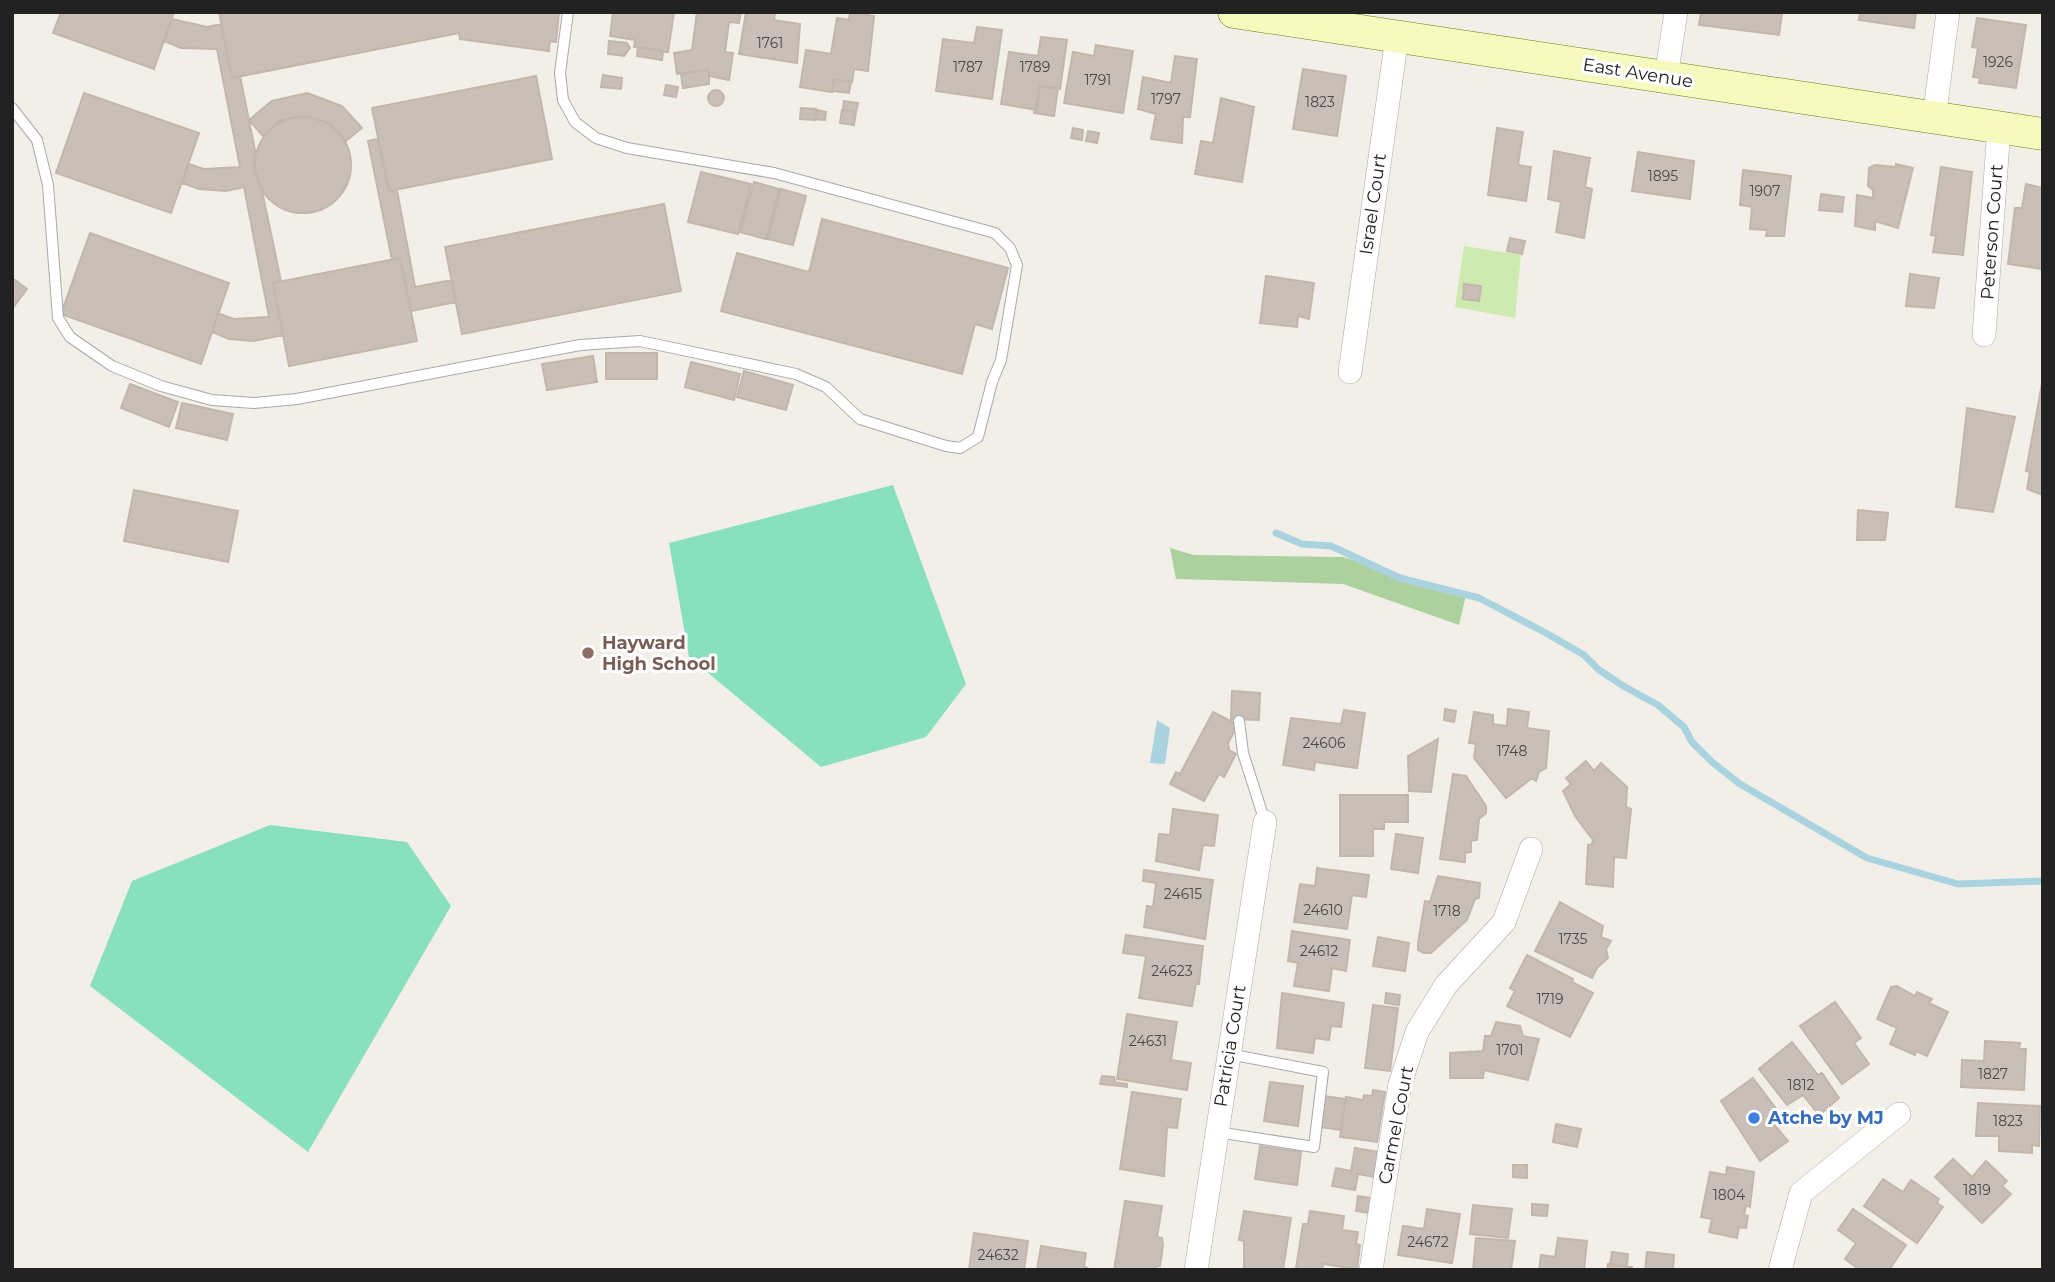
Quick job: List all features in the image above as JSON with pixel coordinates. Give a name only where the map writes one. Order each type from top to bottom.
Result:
[{"type":"street","name":"East Avenue","points":[[1234,12],[2043,134]]},
{"type":"street","points":[[1666,77],[1676,12]]},
{"type":"street","points":[[1934,118],[1948,12]]},
{"type":"street","name":"Israel Court","points":[[1350,372],[1397,37]]},
{"type":"street","name":"Peterson Court","points":[[1984,335],[1999,128]]},
{"type":"street","name":"Patricia Court","points":[[1196,1270],[1265,822]]},
{"type":"street","name":"Carmel Court","points":[[1371,1270],[1400,1084],[1417,1032],[1446,985],[1504,922],[1531,849]]},
{"type":"street","points":[[1780,1270],[1801,1193],[1899,1114]]},
{"type":"lane","points":[[12,108],[37,140],[48,185],[58,318],[70,337],[112,366],[161,386],[212,400],[254,403],[287,400],[580,345],[640,341],[678,346],[796,374],[825,387],[860,419],[946,446],[960,448],[978,437],[992,382],[1001,360],[1017,265],[1010,248],[995,233],[774,173],[627,148],[596,138],[575,122],[563,100],[560,73],[568,12]]},
{"type":"lane","points":[[1239,721],[1243,752],[1265,822]]},
{"type":"lane","points":[[1217,1132],[1314,1147],[1323,1072],[1229,1054]]},
{"type":"green space","points":[[1464,246],[1521,255],[1515,318],[1455,307]]},
{"type":"green space","points":[[893,485],[966,684],[926,737],[821,767],[689,657],[669,543]]},
{"type":"green space","points":[[1170,548],[1194,555],[1343,557],[1466,595],[1459,625],[1343,584],[1176,579]]},
{"type":"green space","points":[[270,825],[407,842],[451,906],[308,1152],[90,986],[132,881]]},
{"type":"water","points":[[1157,720],[1170,728],[1165,764],[1150,763]]},
{"type":"building","points":[[61,12],[174,12],[154,69],[53,33]]},
{"type":"building","points":[[219,12],[559,12],[556,42],[550,41],[549,51],[460,39],[459,33],[232,78]]},
{"type":"building","points":[[613,12],[674,12],[668,52],[634,47],[635,40],[610,36]]},
{"type":"building","points":[[697,12],[741,12],[739,23],[729,22],[725,52],[733,53],[729,80],[709,76],[709,70],[677,74],[674,53],[692,50]]},
{"type":"building","points":[[746,12],[775,12],[774,20],[800,24],[797,63],[739,54]]},
{"type":"building","points":[[850,12],[874,16],[868,71],[854,69],[852,82],[834,79],[832,92],[800,87],[806,50],[831,54],[837,18],[849,20]]},
{"type":"building","points":[[1701,12],[1779,12],[1782,14],[1779,35],[1699,25]]},
{"type":"building","points":[[1860,12],[1916,12],[1914,28],[1859,20]]},
{"type":"building","points":[[1977,18],[2026,25],[2016,88],[1979,83],[1980,78],[1973,77],[1978,48],[1972,47]]},
{"type":"building","points":[[172,19],[207,27],[221,24],[232,78],[240,76],[256,155],[253,164],[262,191],[281,281],[273,283],[283,335],[254,341],[229,339],[212,332],[218,313],[234,319],[269,317],[244,187],[226,191],[199,189],[182,183],[189,164],[204,169],[240,167],[217,49],[181,48],[164,41]]},
{"type":"building","points":[[977,27],[1002,30],[992,99],[936,91],[943,39],[974,43]]},
{"type":"building","points":[[1041,37],[1067,40],[1060,89],[1040,86],[1037,110],[1001,104],[1009,52],[1038,56]]},
{"type":"building","points":[[609,41],[627,43],[630,48],[624,56],[608,54]]},
{"type":"building","points":[[1096,45],[1133,51],[1123,113],[1064,103],[1073,52],[1094,56]]},
{"type":"building","points":[[638,47],[663,51],[662,60],[637,56]]},
{"type":"building","points":[[1175,56],[1197,59],[1190,117],[1183,117],[1182,143],[1151,139],[1156,114],[1138,109],[1143,77],[1171,83]]},
{"type":"building","points":[[1303,69],[1346,76],[1337,136],[1293,129]]},
{"type":"building","points":[[709,70],[709,84],[683,88],[681,74]]},
{"type":"building","points":[[603,75],[622,78],[621,89],[601,87]]},
{"type":"building","points":[[536,76],[552,159],[389,191],[372,108]]},
{"type":"building","points":[[834,79],[851,82],[849,93],[832,91]]},
{"type":"building","points":[[666,85],[678,87],[676,97],[664,95]]},
{"type":"building","points":[[1040,86],[1058,88],[1054,116],[1034,113]]},
{"type":"building","points":[[713,90],[719,90],[724,98],[722,104],[713,106],[708,101],[708,95]]},
{"type":"building","points":[[84,93],[199,133],[171,213],[56,173]]},
{"type":"building","points":[[307,93],[342,106],[362,128],[346,141],[330,124],[307,116],[281,120],[263,136],[249,120],[272,101]]},
{"type":"building","points":[[1221,98],[1254,107],[1242,182],[1195,174],[1201,141],[1213,143]]},
{"type":"building","points":[[844,101],[858,103],[856,112],[843,110]]},
{"type":"building","points":[[801,108],[816,109],[815,120],[800,119]]},
{"type":"building","points":[[817,110],[826,112],[825,120],[815,119]]},
{"type":"building","points":[[842,110],[856,112],[854,125],[840,123]]},
{"type":"building","points":[[303,117],[321,120],[337,131],[348,147],[351,165],[348,183],[337,199],[321,210],[303,213],[285,210],[269,199],[258,183],[255,165],[258,147],[269,131],[285,120]]},
{"type":"building","points":[[1073,128],[1083,130],[1082,140],[1071,138]]},
{"type":"building","points":[[1497,128],[1523,132],[1518,165],[1531,167],[1526,201],[1488,195]]},
{"type":"building","points":[[1088,131],[1099,133],[1097,143],[1086,141]]},
{"type":"building","points":[[378,139],[389,191],[397,190],[415,287],[452,280],[456,302],[411,311],[400,258],[392,260],[368,141]]},
{"type":"building","points":[[1554,151],[1590,158],[1585,187],[1592,189],[1584,238],[1556,232],[1561,202],[1548,199]]},
{"type":"building","points":[[1638,152],[1694,161],[1690,199],[1632,191]]},
{"type":"building","points":[[1896,164],[1913,168],[1898,228],[1875,221],[1875,230],[1855,226],[1857,195],[1873,198],[1873,190],[1868,186],[1869,168],[1875,165],[1896,167]]},
{"type":"building","points":[[1941,167],[1972,172],[1963,255],[1933,252],[1936,236],[1931,235]]},
{"type":"building","points":[[1743,170],[1791,176],[1784,236],[1766,236],[1767,230],[1750,229],[1752,207],[1740,205]]},
{"type":"building","points":[[701,172],[751,184],[738,234],[688,222]]},
{"type":"building","points":[[754,182],[779,189],[766,239],[740,232]]},
{"type":"building","points":[[2026,184],[2043,188],[2042,269],[2008,264],[2015,208],[2022,208]]},
{"type":"building","points":[[781,189],[806,196],[793,245],[768,239]]},
{"type":"building","points":[[1821,194],[1844,197],[1842,212],[1819,210]]},
{"type":"building","points":[[664,204],[681,291],[462,334],[445,247]]},
{"type":"building","points":[[822,219],[1008,268],[992,329],[975,324],[962,374],[721,311],[737,253],[809,272]]},
{"type":"building","points":[[90,233],[229,283],[201,364],[61,314]]},
{"type":"building","points":[[1510,238],[1525,241],[1522,254],[1507,251]]},
{"type":"building","points":[[400,258],[417,341],[289,366],[273,283]]},
{"type":"building","points":[[1910,274],[1939,278],[1934,308],[1906,306]]},
{"type":"building","points":[[1266,276],[1314,283],[1309,319],[1298,316],[1297,327],[1260,323]]},
{"type":"building","points":[[12,278],[27,289],[12,309]]},
{"type":"building","points":[[1464,284],[1481,286],[1479,301],[1463,299]]},
{"type":"building","points":[[606,353],[657,353],[657,379],[606,379]]},
{"type":"building","points":[[593,356],[597,382],[547,390],[542,364]]},
{"type":"building","points":[[691,362],[740,374],[734,400],[685,387]]},
{"type":"building","points":[[744,371],[793,385],[786,410],[737,397]]},
{"type":"building","points":[[2043,378],[2043,495],[2027,489],[2030,472],[2026,471]]},
{"type":"building","points":[[130,384],[178,402],[169,427],[121,408]]},
{"type":"building","points":[[182,403],[233,414],[227,440],[176,428]]},
{"type":"building","points":[[1967,408],[2015,417],[1993,512],[1956,507]]},
{"type":"building","points":[[134,490],[238,511],[228,562],[124,541]]},
{"type":"building","points":[[1858,510],[1888,513],[1885,540],[1857,540]]},
{"type":"building","points":[[1232,691],[1260,693],[1259,720],[1231,719]]},
{"type":"building","points":[[1445,709],[1456,711],[1454,722],[1444,720]]},
{"type":"building","points":[[1508,709],[1529,712],[1527,728],[1549,731],[1546,768],[1539,772],[1536,781],[1532,778],[1506,798],[1474,758],[1476,744],[1469,743],[1474,712],[1493,715],[1493,724],[1507,726]]},
{"type":"building","points":[[1344,710],[1365,713],[1357,768],[1315,762],[1314,770],[1283,765],[1291,718],[1341,724]]},
{"type":"building","points":[[1213,712],[1238,725],[1228,743],[1229,750],[1236,754],[1224,777],[1219,774],[1204,801],[1170,784],[1176,772],[1180,774]]},
{"type":"building","points":[[1438,739],[1431,792],[1409,791],[1408,756]]},
{"type":"building","points":[[1586,761],[1594,771],[1601,763],[1627,787],[1626,807],[1631,809],[1626,858],[1614,857],[1613,887],[1586,884],[1588,845],[1592,844],[1593,840],[1575,816],[1563,791],[1571,784],[1566,778]]},
{"type":"building","points":[[1453,774],[1466,776],[1486,806],[1486,813],[1479,819],[1477,840],[1471,841],[1471,852],[1465,853],[1465,862],[1440,859]]},
{"type":"building","points":[[1340,795],[1408,795],[1408,822],[1384,822],[1384,829],[1373,829],[1373,856],[1340,856]]},
{"type":"building","points":[[1173,809],[1218,815],[1214,846],[1203,845],[1199,870],[1156,861],[1159,834],[1170,835]]},
{"type":"building","points":[[1396,834],[1423,838],[1418,873],[1391,869]]},
{"type":"building","points":[[1317,868],[1369,875],[1366,897],[1352,895],[1347,929],[1294,922],[1300,884],[1315,886]]},
{"type":"building","points":[[1144,870],[1213,880],[1205,939],[1144,927],[1147,906],[1153,907],[1156,883],[1143,881]]},
{"type":"building","points":[[1438,876],[1480,883],[1479,898],[1475,899],[1467,920],[1431,953],[1424,953],[1418,950],[1418,943],[1425,901],[1430,902]]},
{"type":"building","points":[[1560,902],[1603,926],[1601,937],[1611,941],[1606,949],[1608,958],[1597,968],[1592,978],[1535,951]]},
{"type":"building","points":[[1292,931],[1350,940],[1346,971],[1332,968],[1329,991],[1294,986],[1298,963],[1288,961]]},
{"type":"building","points":[[1126,935],[1203,946],[1199,984],[1196,984],[1192,1006],[1139,998],[1146,956],[1123,953]]},
{"type":"building","points":[[1378,937],[1409,943],[1405,971],[1373,966]]},
{"type":"building","points":[[1527,955],[1573,979],[1572,982],[1593,993],[1570,1037],[1507,1006],[1515,991],[1510,988]]},
{"type":"building","points":[[1897,986],[1915,996],[1917,992],[1932,999],[1929,1003],[1948,1012],[1927,1056],[1916,1051],[1915,1055],[1890,1044],[1897,1028],[1877,1019],[1891,987]]},
{"type":"building","points":[[1282,993],[1344,1003],[1341,1027],[1331,1026],[1329,1040],[1315,1038],[1313,1053],[1277,1048]]},
{"type":"building","points":[[1386,993],[1400,995],[1399,1005],[1385,1003]]},
{"type":"building","points":[[1835,1002],[1861,1038],[1854,1043],[1869,1064],[1842,1084],[1800,1026]]},
{"type":"building","points":[[1373,1005],[1398,1008],[1390,1071],[1365,1068]]},
{"type":"building","points":[[1127,1014],[1177,1022],[1171,1060],[1191,1063],[1187,1090],[1117,1079]]},
{"type":"building","points":[[1496,1022],[1520,1026],[1523,1036],[1539,1039],[1528,1080],[1484,1070],[1483,1078],[1450,1078],[1450,1053],[1483,1051],[1485,1036],[1491,1036]]},
{"type":"building","points":[[1985,1041],[2020,1043],[2019,1049],[2026,1049],[2024,1090],[1961,1087],[1962,1060],[1984,1061]]},
{"type":"building","points":[[1792,1042],[1818,1075],[1822,1073],[1839,1098],[1819,1115],[1803,1095],[1787,1105],[1759,1069]]},
{"type":"building","points":[[1102,1076],[1114,1077],[1115,1082],[1127,1084],[1127,1087],[1100,1084]]},
{"type":"building","name":"Atche by MJ","points":[[1753,1078],[1780,1114],[1772,1122],[1788,1141],[1760,1161],[1721,1101]]},
{"type":"building","points":[[1270,1082],[1303,1086],[1298,1126],[1264,1121]]},
{"type":"building","points":[[1373,1090],[1385,1092],[1377,1142],[1340,1137],[1346,1097],[1363,1100],[1364,1095],[1372,1096]]},
{"type":"building","points":[[1132,1092],[1181,1099],[1177,1128],[1167,1127],[1164,1176],[1120,1169]]},
{"type":"building","points":[[1324,1096],[1346,1099],[1341,1130],[1320,1127]]},
{"type":"building","points":[[1978,1103],[2040,1106],[2039,1146],[2032,1145],[2032,1153],[1999,1151],[1999,1136],[1976,1136]]},
{"type":"building","points":[[1556,1124],[1581,1129],[1577,1147],[1553,1142]]},
{"type":"building","points":[[1260,1146],[1301,1152],[1297,1185],[1255,1179]]},
{"type":"building","points":[[1355,1148],[1379,1152],[1375,1177],[1358,1174],[1355,1190],[1332,1186],[1336,1168],[1351,1171]]},
{"type":"building","points":[[1953,1159],[1972,1177],[1986,1161],[2007,1181],[2002,1186],[2011,1194],[1982,1223],[1935,1177]]},
{"type":"building","points":[[1513,1165],[1527,1165],[1527,1178],[1513,1177]]},
{"type":"building","points":[[1727,1167],[1754,1172],[1750,1207],[1746,1205],[1744,1215],[1748,1216],[1746,1228],[1739,1227],[1737,1238],[1709,1232],[1712,1219],[1701,1217],[1710,1172],[1726,1175]]},
{"type":"building","points":[[1883,1179],[1903,1192],[1911,1180],[1939,1199],[1937,1203],[1943,1207],[1917,1243],[1864,1206]]},
{"type":"building","points":[[1358,1196],[1372,1198],[1370,1213],[1356,1211]]},
{"type":"building","points":[[1125,1201],[1162,1206],[1157,1237],[1162,1238],[1163,1245],[1160,1266],[1157,1266],[1156,1270],[1114,1270]]},
{"type":"building","points":[[1532,1204],[1548,1205],[1547,1216],[1532,1215]]},
{"type":"building","points":[[1473,1205],[1512,1209],[1508,1238],[1470,1234]]},
{"type":"building","points":[[1427,1209],[1460,1214],[1452,1263],[1398,1255],[1403,1226],[1424,1229]]},
{"type":"building","points":[[1853,1209],[1906,1245],[1889,1270],[1860,1270],[1845,1259],[1856,1243],[1838,1230]]},
{"type":"building","points":[[1244,1211],[1291,1218],[1283,1270],[1244,1270],[1244,1241],[1239,1240]]},
{"type":"building","points":[[1310,1211],[1344,1216],[1342,1230],[1358,1232],[1356,1244],[1360,1245],[1357,1269],[1323,1264],[1322,1270],[1296,1268],[1303,1224],[1308,1224]]},
{"type":"building","points":[[974,1233],[1028,1241],[1024,1270],[969,1270]]},
{"type":"building","points":[[1476,1238],[1515,1241],[1511,1270],[1473,1270]]},
{"type":"building","points":[[1558,1238],[1587,1241],[1584,1270],[1539,1270],[1541,1255],[1555,1257]]},
{"type":"building","points":[[1041,1246],[1086,1253],[1084,1266],[1090,1270],[1037,1270]]},
{"type":"building","points":[[1612,1252],[1628,1254],[1627,1266],[1610,1265]]},
{"type":"building","points":[[1647,1252],[1674,1255],[1673,1270],[1645,1270]]},
{"type":"building","points":[[1608,1264],[1632,1267],[1631,1270],[1607,1270]]},
{"type":"waterway","points":[[1276,533],[1302,544],[1331,546],[1400,578],[1479,598],[1546,633],[1584,655],[1599,670],[1625,687],[1658,705],[1684,727],[1692,742],[1712,762],[1740,784],[1867,858],[1958,884],[2043,881]]},
{"type":"place","name":"Hayward High School","points":[[588,653]]},
{"type":"place","name":"Atche by MJ","points":[[1754,1118]]}]
